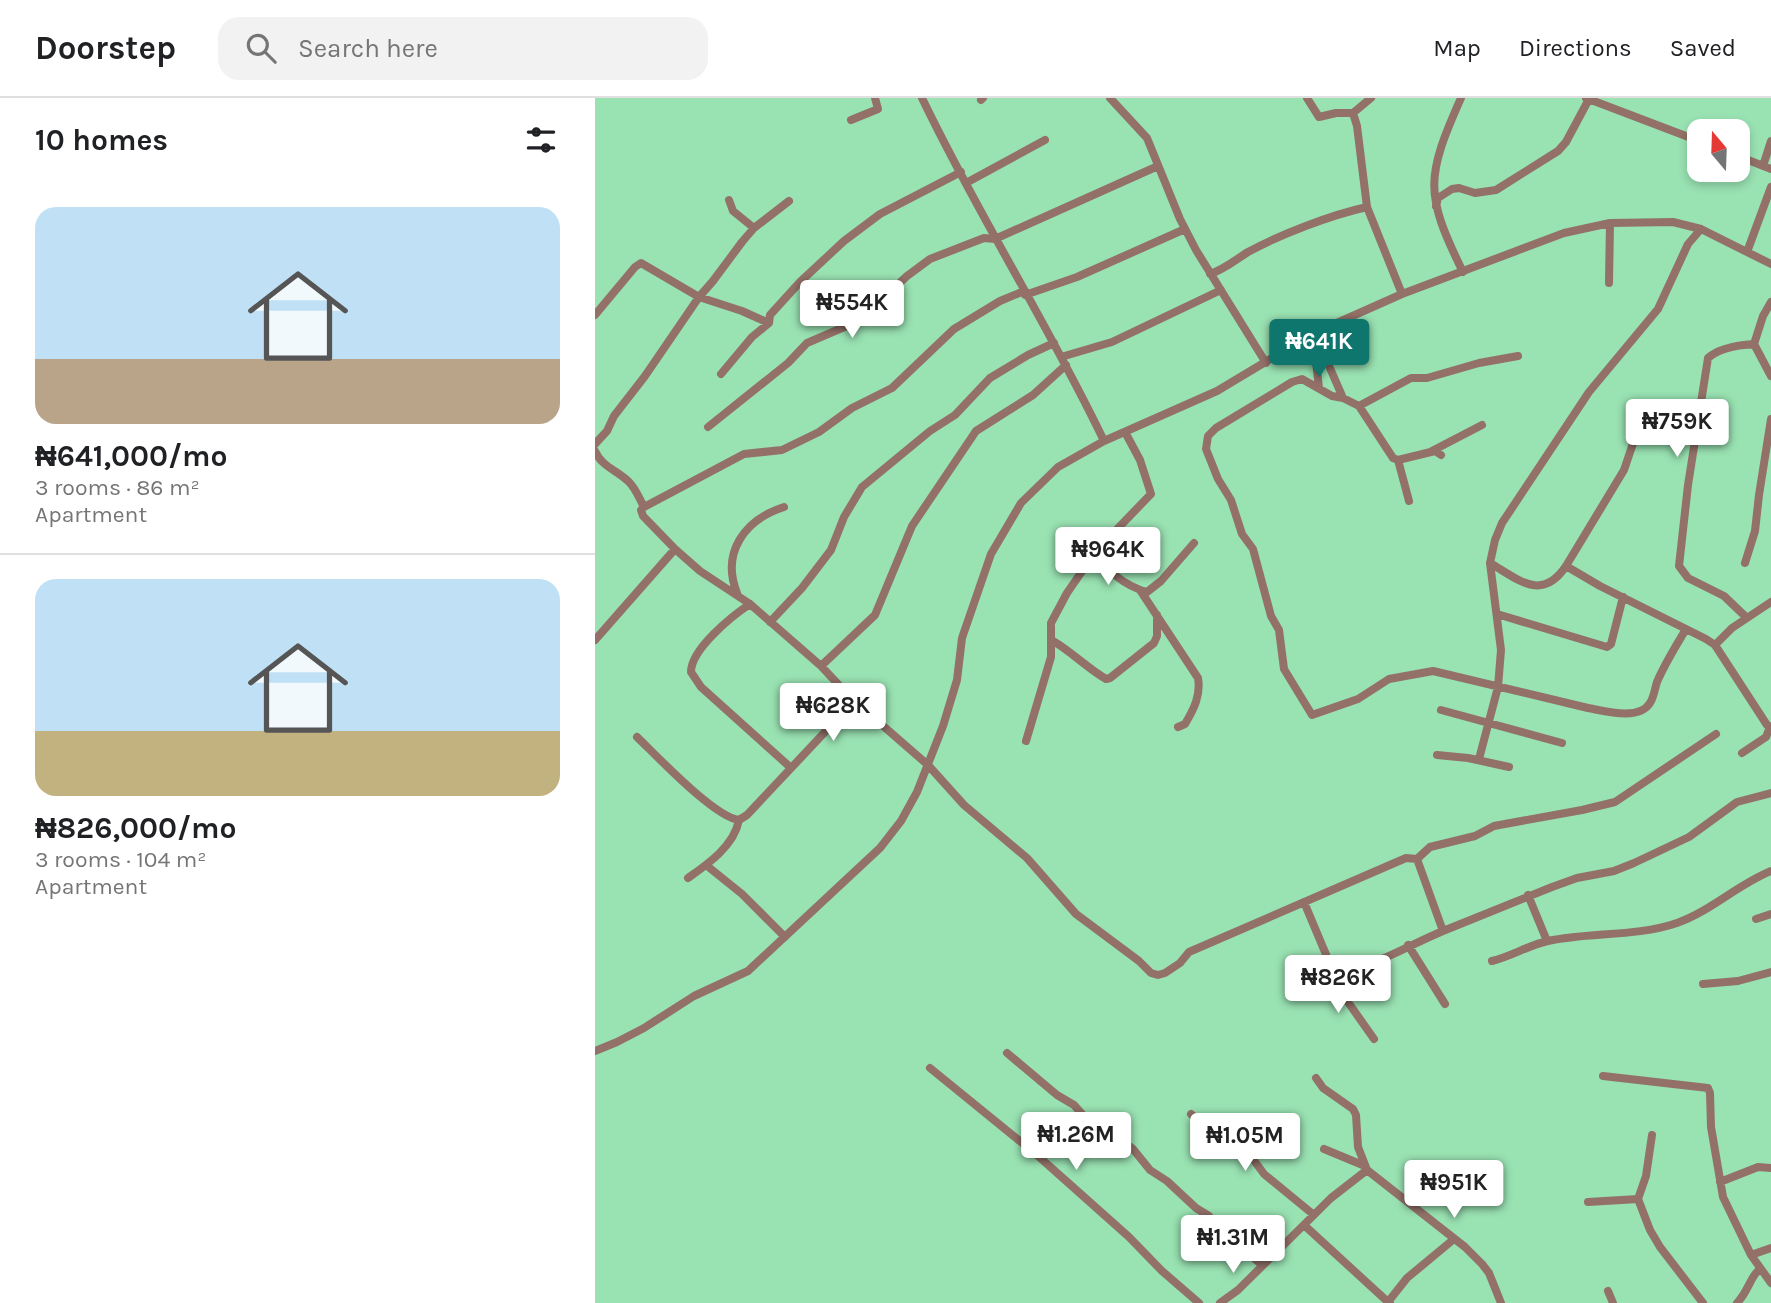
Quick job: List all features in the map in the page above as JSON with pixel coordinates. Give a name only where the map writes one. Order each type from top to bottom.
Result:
[{"type":"street","points":[[851,120],[879,109],[875,98]]},
{"type":"street","points":[[922,98],[1104,440]]},
{"type":"street","points":[[1110,98],[1147,138],[1185,229],[1266,363]]},
{"type":"street","points":[[1307,98],[1319,117],[1353,113],[1371,98]]},
{"type":"street","points":[[1461,98],[1440,145],[1434,169],[1436,206],[1447,239],[1463,272]]},
{"type":"street","points":[[1436,206],[1438,198],[1452,189],[1475,193],[1496,190],[1558,151],[1566,142],[1588,99],[1687,136]]},
{"type":"street","points":[[1353,113],[1367,207],[1402,294]]},
{"type":"street","points":[[966,183],[1045,140]]},
{"type":"street","points":[[1750,161],[1767,168],[1771,141]]},
{"type":"street","points":[[708,427],[788,363],[807,343],[849,325],[866,314],[907,275],[930,259],[984,238],[995,239],[1158,166]]},
{"type":"street","points":[[721,374],[752,337],[769,323],[771,315],[800,282],[844,241],[880,214],[961,173]]},
{"type":"street","points":[[1747,252],[1771,187]]},
{"type":"street","points":[[729,200],[733,211],[754,228]]},
{"type":"street","points":[[595,444],[607,431],[614,416],[639,385],[699,297],[754,228],[789,201]]},
{"type":"street","points":[[1210,274],[1222,270],[1260,246],[1320,221],[1367,207]]},
{"type":"street","points":[[595,1051],[644,1028],[694,996],[748,971],[892,835],[917,792],[952,702],[962,638],[991,554],[1021,503],[1058,467],[1104,440],[1217,391],[1311,334],[1402,294],[1564,233],[1610,223],[1673,222],[1701,229],[1771,264]]},
{"type":"street","points":[[1609,283],[1610,223]]},
{"type":"street","points":[[1185,229],[1077,277],[1000,301],[954,329],[892,388],[852,408],[819,432],[782,450],[736,457],[669,496],[644,506],[641,510],[643,516],[675,549],[711,579],[737,593],[821,666],[851,698],[927,765],[964,805],[1027,858],[1076,915],[1139,961],[1151,973],[1165,973],[1189,952],[1399,860],[1410,857],[1417,859]]},
{"type":"street","points":[[1479,759],[1498,687],[1501,643],[1490,563],[1502,523],[1589,392],[1658,309],[1688,244],[1701,229]]},
{"type":"street","points":[[595,315],[638,264],[649,266],[699,297],[769,323]]},
{"type":"street","points":[[1061,357],[1112,342],[1221,290]]},
{"type":"street","points":[[1771,302],[1763,316],[1754,344],[1771,376]]},
{"type":"street","points":[[1311,334],[1323,352],[1343,398]]},
{"type":"street","points":[[770,622],[802,588],[831,550],[844,517],[862,487],[930,431],[955,415],[990,378],[1054,343]]},
{"type":"street","points":[[1747,618],[1724,596],[1684,575],[1679,566],[1708,358],[1730,348],[1754,344]]},
{"type":"street","points":[[1318,346],[1315,361],[1319,388]]},
{"type":"street","points":[[1359,406],[1411,378],[1427,378],[1479,363],[1518,356]]},
{"type":"street","points":[[821,666],[875,615],[912,526],[972,436],[1033,394],[1066,365]]},
{"type":"street","points":[[1441,455],[1435,451],[1398,460],[1393,458],[1359,406],[1332,396],[1307,380],[1292,382],[1216,428],[1206,442],[1206,449],[1218,479],[1231,500],[1242,534],[1253,549],[1271,616],[1279,630],[1284,669],[1309,712],[1316,715],[1358,699],[1389,679],[1426,671],[1613,713],[1639,710],[1651,702],[1656,684],[1686,629]]},
{"type":"street","points":[[1490,563],[1537,587],[1550,584],[1566,566],[1624,470],[1644,411]]},
{"type":"street","points":[[1745,563],[1755,531],[1771,419]]},
{"type":"street","points":[[1430,452],[1482,425]]},
{"type":"street","points":[[1026,741],[1051,657],[1051,623],[1067,593],[1096,551],[1151,494],[1140,460],[1125,432]]},
{"type":"street","points":[[595,451],[599,461],[627,479],[644,506]]},
{"type":"street","points":[[1398,460],[1409,500]]},
{"type":"street","points":[[737,593],[731,579],[732,551],[750,528],[770,511],[784,507]]},
{"type":"street","points":[[1096,551],[1104,566],[1147,592],[1183,558],[1194,543]]},
{"type":"street","points":[[595,640],[675,549]]},
{"type":"street","points":[[1566,566],[1715,645],[1771,727],[1766,737],[1742,753]]},
{"type":"street","points":[[1140,590],[1198,678],[1196,701],[1185,724],[1178,727]]},
{"type":"street","points":[[1497,614],[1607,647],[1611,645],[1623,597]]},
{"type":"street","points":[[1715,645],[1720,638],[1771,602]]},
{"type":"street","points":[[750,604],[734,615],[713,636],[695,657],[691,672],[701,687],[790,767]]},
{"type":"street","points":[[1053,641],[1097,674],[1106,679],[1110,678],[1154,643],[1157,636],[1157,614]]},
{"type":"street","points":[[688,878],[724,848],[739,820],[747,815],[824,733],[851,698]]},
{"type":"street","points":[[1441,710],[1562,743]]},
{"type":"street","points":[[1417,859],[1430,847],[1475,836],[1494,826],[1615,802],[1716,734]]},
{"type":"street","points":[[638,737],[681,779],[716,808],[728,817],[739,820]]},
{"type":"street","points":[[1437,755],[1479,759],[1509,767]]},
{"type":"street","points":[[1335,974],[1358,970],[1528,895],[1577,878],[1614,871],[1634,863],[1689,836],[1737,802],[1771,793]]},
{"type":"street","points":[[1417,859],[1443,931]]},
{"type":"street","points":[[706,865],[742,894],[785,937]]},
{"type":"street","points":[[1492,961],[1512,956],[1547,941],[1671,925],[1706,911],[1749,880],[1771,871]]},
{"type":"street","points":[[1528,895],[1547,941]]},
{"type":"street","points":[[1304,902],[1352,1010],[1374,1039]]},
{"type":"street","points":[[1756,919],[1771,914]]},
{"type":"street","points":[[1408,946],[1445,1004]]},
{"type":"street","points":[[1703,984],[1738,981],[1771,971]]},
{"type":"street","points":[[1007,1053],[1057,1095],[1075,1105],[1089,1122],[1133,1149],[1150,1170],[1209,1216],[1222,1231],[1262,1265]]},
{"type":"street","points":[[930,1068],[1037,1155],[1199,1303]]},
{"type":"street","points":[[1603,1076],[1708,1088],[1711,1127],[1727,1206],[1751,1255],[1771,1283]]},
{"type":"street","points":[[1317,1078],[1323,1088],[1353,1109],[1356,1115],[1358,1147],[1366,1168]]},
{"type":"street","points":[[1191,1114],[1225,1145],[1253,1159],[1264,1174],[1314,1215]]},
{"type":"street","points":[[1652,1135],[1646,1177],[1638,1199],[1660,1247],[1703,1303]]},
{"type":"street","points":[[1324,1149],[1366,1168],[1454,1239],[1489,1273],[1500,1303]]},
{"type":"street","points":[[1720,1181],[1758,1167],[1771,1168]]},
{"type":"street","points":[[1220,1303],[1238,1290],[1366,1168]]},
{"type":"street","points":[[1588,1202],[1638,1199]]},
{"type":"street","points":[[1304,1225],[1389,1302],[1407,1278],[1454,1239]]},
{"type":"street","points":[[1751,1255],[1771,1248]]},
{"type":"street","points":[[1737,1303],[1748,1291],[1753,1274],[1760,1269]]},
{"type":"street","points":[[1608,1291],[1613,1303]]}]
